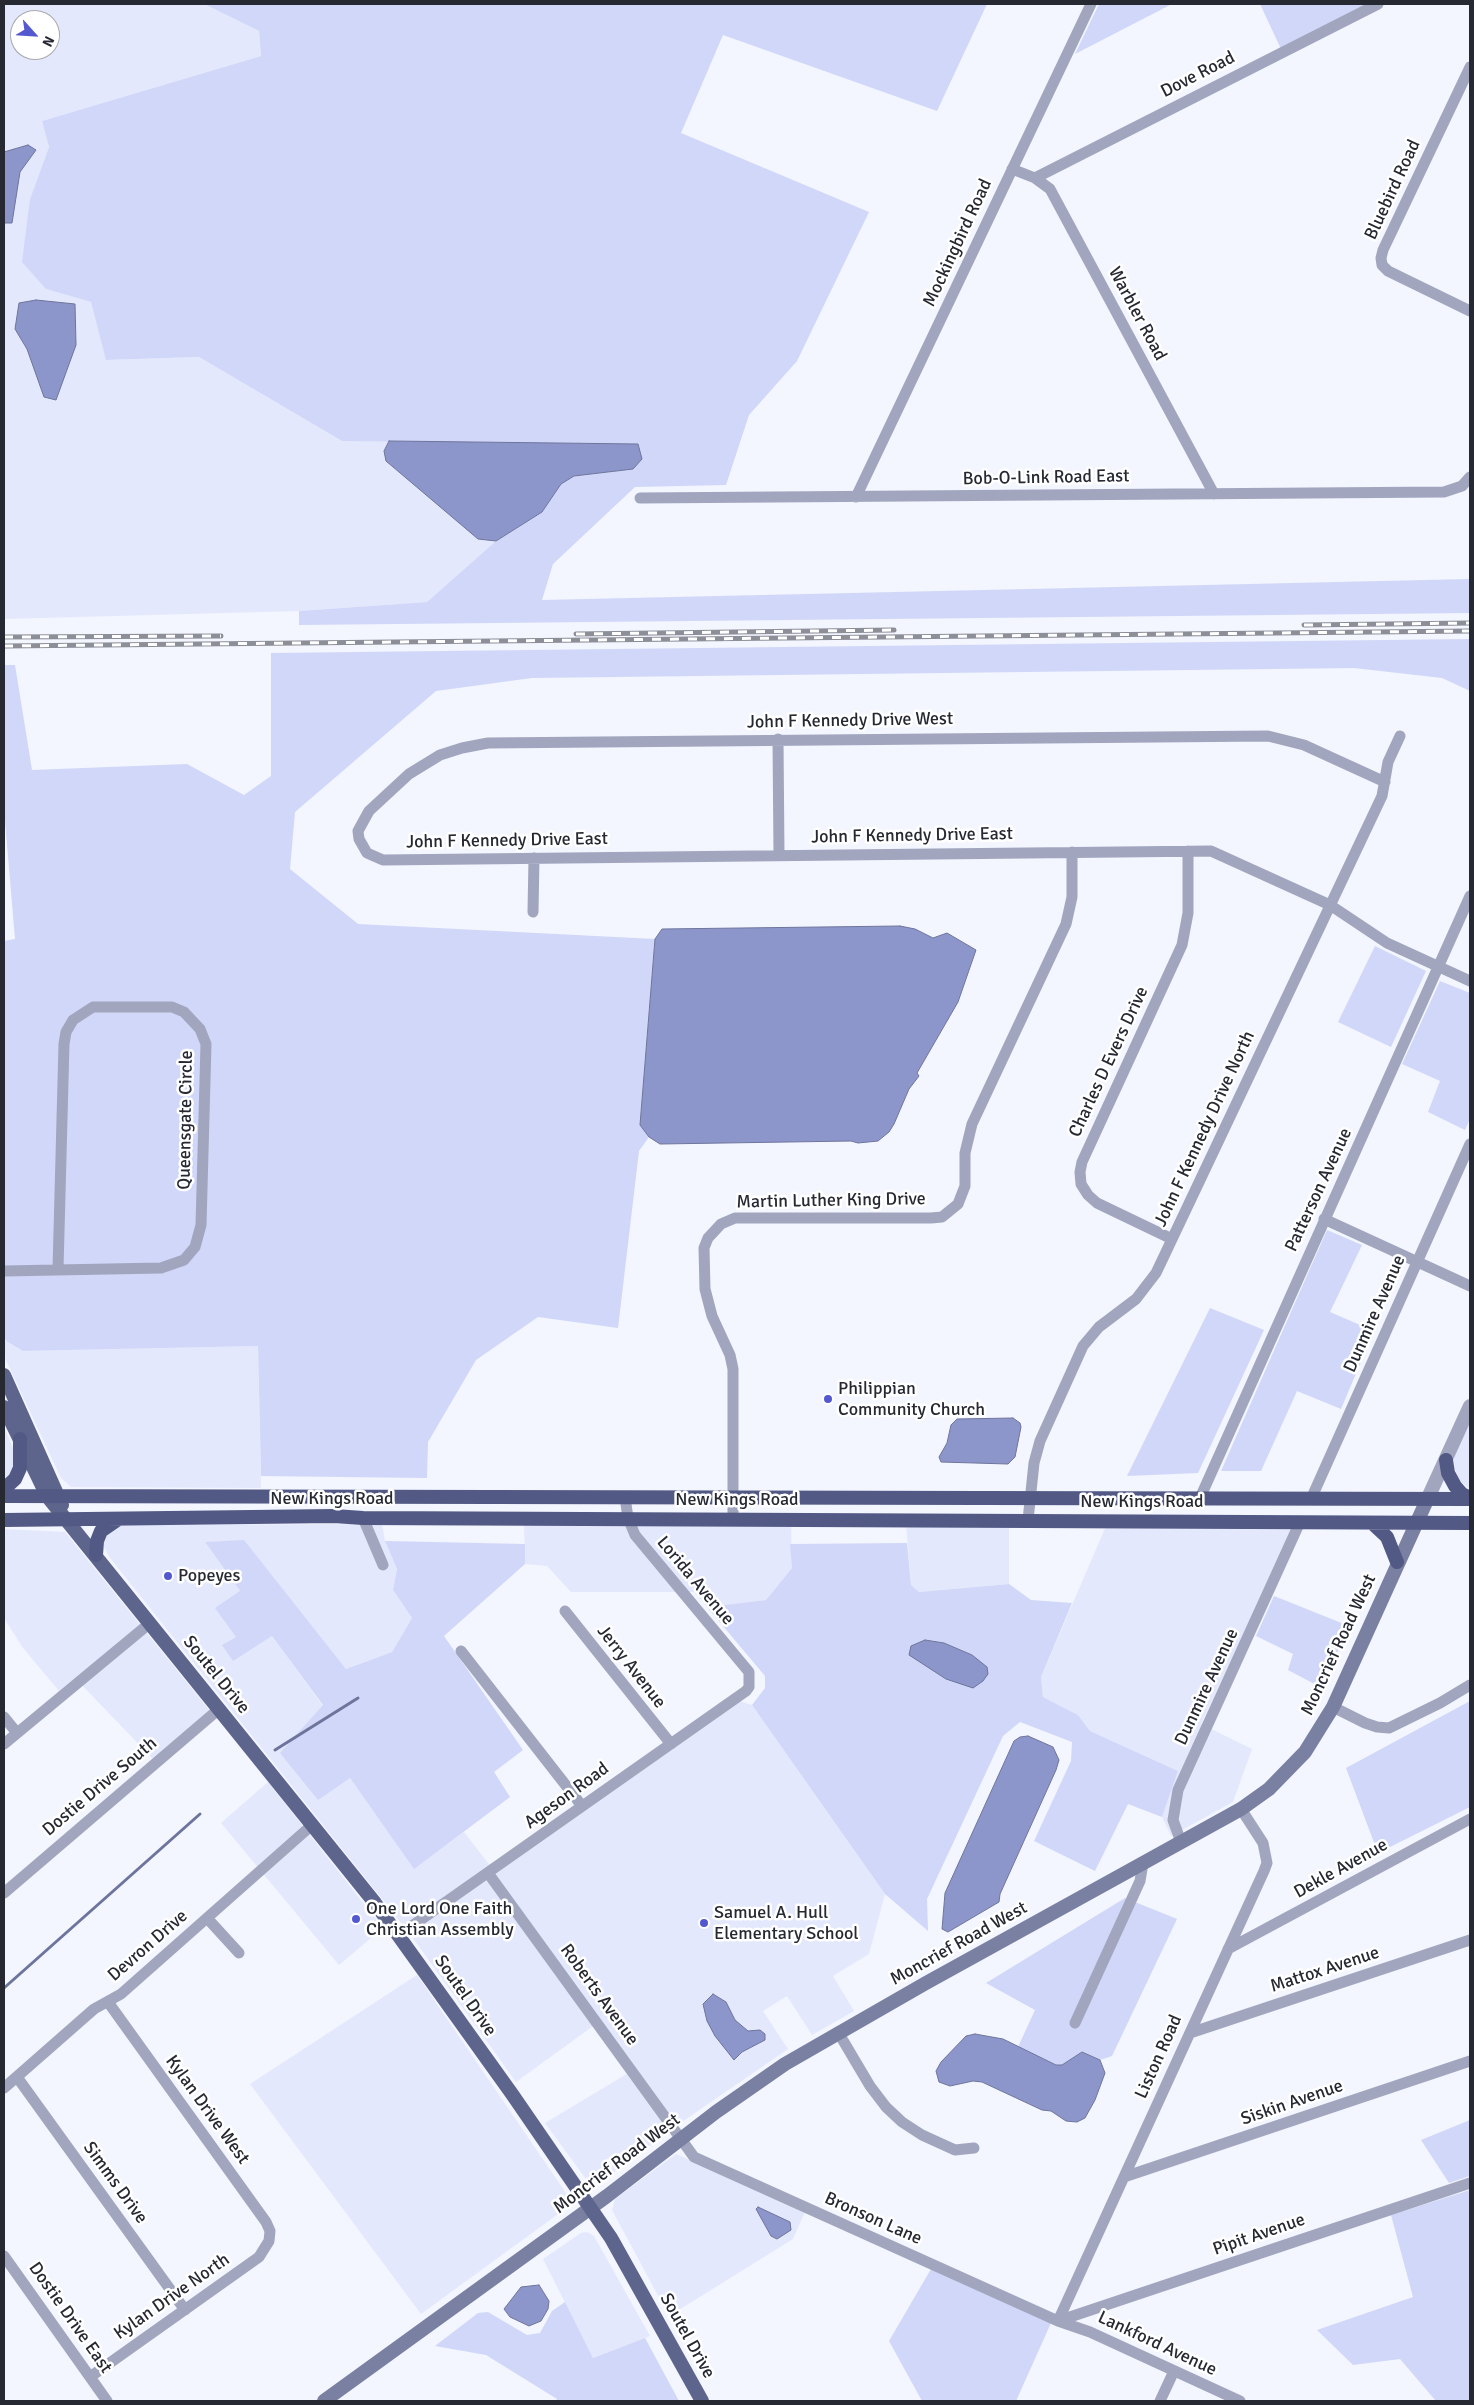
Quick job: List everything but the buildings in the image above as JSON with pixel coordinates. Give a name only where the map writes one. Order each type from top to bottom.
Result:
[{"type":"highway","points":[[4,1489],[15,1479],[20,1468],[20,1439]]},
{"type":"highway","points":[[1446,1460],[1448,1473],[1455,1486],[1470,1499]]},
{"type":"highway","name":"New Kings Road","points":[[4,1496],[1470,1499]]},
{"type":"highway","name":"New Kings Road","points":[[4,1520],[334,1516],[363,1518],[1470,1523]]},
{"type":"highway","points":[[96,1555],[97,1542],[101,1531],[117,1520]]},
{"type":"highway","points":[[1372,1523],[1387,1536],[1398,1562]]},
{"type":"main road","name":"Soutel Drive","points":[[4,1375],[53,1496]]},
{"type":"main road","name":"Soutel Drive","points":[[4,1408],[67,1520],[399,1935],[591,2207],[611,2238],[702,2401]]},
{"type":"main road","name":"Moncrief Road West","points":[[324,2401],[785,2064],[838,2032],[1241,1809],[1289,1771],[1315,1737],[1333,1707],[1427,1500]]},
{"type":"street","name":"Mockingbird Road","points":[[856,497],[1090,4]]},
{"type":"street","name":"Dove Road","points":[[1034,178],[1378,4]]},
{"type":"street","name":"Bluebird Road","points":[[1470,67],[1383,250],[1381,258],[1382,265],[1388,271],[1470,310]]},
{"type":"street","name":"Warbler Road","points":[[1012,169],[1034,178],[1050,190],[1214,494]]},
{"type":"street","name":"Bob-O-Link Road East","points":[[640,498],[1214,494],[1453,490],[1462,486],[1470,476]]},
{"type":"street","name":"John F Kennedy Drive West","points":[[362,847],[358,831],[369,811],[410,774],[440,755],[488,743],[1268,736],[1304,745],[1384,782]]},
{"type":"street","name":"John F Kennedy Drive North","points":[[1028,1520],[1034,1463],[1040,1440],[1083,1346],[1099,1327],[1136,1299],[1147,1287],[1172,1239],[1382,796],[1388,762],[1400,736]]},
{"type":"street","points":[[778,739],[779,856]]},
{"type":"street","name":"John F Kennedy Drive East","points":[[362,847],[367,853],[384,860],[1188,850],[1218,853],[1330,905],[1387,943],[1470,981]]},
{"type":"street","name":"Charles D Evers Drive","points":[[1172,1239],[1097,1203],[1088,1195],[1082,1184],[1080,1172],[1082,1162],[1182,944],[1188,913],[1188,850]]},
{"type":"street","name":"Martin Luther King Drive","points":[[733,1519],[733,1369],[730,1355],[712,1316],[705,1288],[704,1248],[708,1238],[721,1224],[736,1218],[931,1218],[942,1217],[958,1204],[965,1186],[965,1153],[972,1124],[1066,924],[1072,897],[1072,852]]},
{"type":"street","points":[[533,912],[534,858]]},
{"type":"street","name":"Patterson Avenue","points":[[1200,1498],[1470,896]]},
{"type":"street","name":"Queensgate Circle","points":[[4,1272],[58,1269],[161,1268],[184,1260],[200,1237],[206,1044],[200,1028],[184,1012],[172,1008],[93,1007],[73,1020],[66,1032],[64,1044],[58,1269]]},
{"type":"street","name":"Dunmire Avenue","points":[[1311,1499],[1470,1144]]},
{"type":"street","points":[[1324,1220],[1470,1286]]},
{"type":"street","name":"Moncrief Road West","points":[[1427,1500],[1470,1406]]},
{"type":"street","points":[[334,1516],[339,1496]]},
{"type":"street","name":"Lorida Avenue","points":[[625,1497],[628,1518],[635,1535],[749,1672],[750,1681]]},
{"type":"street","points":[[363,1518],[383,1565]]},
{"type":"street","name":"Dunmire Avenue","points":[[1181,1842],[1173,1820],[1178,1790],[1300,1522]]},
{"type":"street","name":"Jerry Avenue","points":[[565,1610],[670,1744]]},
{"type":"street","points":[[4,1744],[150,1623]]},
{"type":"street","points":[[461,1651],[582,1806]]},
{"type":"street","name":"Ageson Road","points":[[399,1935],[746,1691],[750,1681]]},
{"type":"street","points":[[1333,1707],[1376,1727],[1389,1728],[1440,1703],[1470,1685]]},
{"type":"street","name":"Dostie Drive South","points":[[4,1894],[219,1709]]},
{"type":"street","points":[[4,1717],[17,1733]]},
{"type":"street","name":"Liston Road","points":[[1058,2321],[1267,1863],[1263,1843],[1241,1809]]},
{"type":"street","name":"Dekle Avenue","points":[[1228,1948],[1470,1819]]},
{"type":"street","name":"Devron Drive","points":[[4,2088],[94,2009],[121,1994],[312,1825]]},
{"type":"street","points":[[1076,2023],[1140,1880],[1143,1863]]},
{"type":"street","name":"Roberts Avenue","points":[[488,1873],[680,2139]]},
{"type":"street","points":[[207,1918],[239,1953]]},
{"type":"street","name":"Mattox Avenue","points":[[1190,2033],[1470,1940]]},
{"type":"street","name":"Kylan Drive West","points":[[108,2002],[266,2222],[270,2232],[270,2241]]},
{"type":"street","points":[[838,2032],[870,2086],[886,2108],[902,2122],[922,2135],[955,2150],[974,2148]]},
{"type":"street","name":"Siskin Avenue","points":[[1124,2177],[1470,2061]]},
{"type":"street","name":"Simms Drive","points":[[17,2077],[185,2310]]},
{"type":"street","name":"Bronson Lane","points":[[680,2139],[694,2157],[1058,2321]]},
{"type":"street","name":"Pipit Avenue","points":[[1058,2321],[1470,2183]]},
{"type":"street","name":"Kylan Drive North","points":[[90,2377],[259,2257],[270,2241]]},
{"type":"street","name":"Dostie Drive East","points":[[4,2256],[107,2401]]},
{"type":"street","name":"Lankford Avenue","points":[[1058,2321],[1090,2332],[1240,2401]]},
{"type":"street","points":[[1160,2401],[1174,2371]]},
{"type":"shaded area","points":[[4,4],[204,4],[259,31],[261,56],[42,121],[49,147],[30,199],[46,289],[91,302],[107,360],[199,357],[342,441],[389,441],[384,451],[478,539],[496,541],[427,602],[299,611],[4,619]]},
{"type":"shaded area","points":[[204,4],[987,4],[937,111],[723,35],[681,133],[869,212],[797,361],[749,415],[726,485],[635,487],[553,564],[542,600],[1470,579],[1470,613],[299,625],[299,611],[427,602],[496,541],[542,512],[561,484],[574,476],[633,469],[638,444],[342,441],[199,357],[106,360],[91,302],[46,289],[22,262],[30,199],[49,147],[42,121],[261,56],[259,31]]},
{"type":"shaded area","points":[[1099,4],[1172,4],[1075,54]]},
{"type":"shaded area","points":[[1260,4],[1368,4],[1281,49]]},
{"type":"shaded area","points":[[1470,639],[1470,691],[1442,678],[1354,668],[532,678],[436,691],[295,812],[290,869],[358,924],[655,939],[640,1125],[649,1137],[639,1151],[618,1328],[538,1317],[476,1360],[428,1442],[427,1478],[261,1476],[258,1346],[23,1351],[6,1341],[4,1336],[4,941],[15,939],[4,809],[4,665],[15,665],[32,770],[187,764],[244,795],[271,776],[271,653]]},
{"type":"shaded area","points":[[1375,946],[1426,971],[1391,1047],[1338,1022]]},
{"type":"shaded area","points":[[1440,981],[1470,993],[1470,1119],[1465,1130],[1428,1112],[1440,1081],[1402,1064]]},
{"type":"shaded area","points":[[1327,1230],[1362,1245],[1330,1312],[1374,1331],[1341,1409],[1297,1391],[1261,1471],[1221,1471]]},
{"type":"shaded area","points":[[1210,1308],[1264,1330],[1198,1473],[1127,1476]]},
{"type":"shaded area","points":[[6,1341],[23,1351],[258,1346],[261,1488],[71,1487],[61,1478],[4,1356],[4,1342]]},
{"type":"shaded area","points":[[1470,1419],[1470,1489],[1460,1481],[1455,1470],[1453,1457]]},
{"type":"shaded area","points":[[4,1426],[14,1451],[15,1471],[4,1483]]},
{"type":"shaded area","points":[[524,1522],[791,1523],[792,1568],[766,1600],[707,1607],[694,1592],[571,1592],[547,1566],[525,1564]]},
{"type":"shaded area","points":[[906,1523],[1009,1524],[1009,1584],[919,1592],[911,1585]]},
{"type":"shaded area","points":[[382,1524],[385,1541],[397,1569],[393,1590],[412,1618],[392,1652],[346,1669],[244,1541],[205,1542],[240,1591],[236,1637],[223,1645],[233,1660],[272,1636],[323,1706],[280,1754],[350,1778],[414,1868],[464,1832],[495,1872],[739,1701],[752,1705],[885,1894],[869,1954],[833,1976],[854,2011],[812,2035],[787,1996],[763,2011],[788,2049],[676,2126],[602,2181],[595,2183],[586,2179],[545,2123],[635,2069],[600,2021],[516,2082],[410,1934],[110,1558],[104,1547],[103,1539],[107,1528],[119,1525]]},
{"type":"shaded area","points":[[1106,1526],[1293,1529],[1201,1724],[1252,1749],[1233,1802],[1171,1836],[1162,1817],[1178,1771],[1090,1731],[1078,1715],[1043,1697],[1041,1677]]},
{"type":"shaded area","points":[[4,1529],[65,1532],[210,1711],[153,1759],[75,1678],[59,1691],[23,1648],[4,1618]]},
{"type":"shaded area","points":[[244,1540],[346,1669],[392,1652],[412,1618],[393,1590],[397,1569],[385,1541],[525,1544],[525,1564],[444,1636],[523,1750],[494,1772],[510,1797],[414,1869],[350,1778],[318,1800],[280,1753],[323,1705],[272,1636],[233,1661],[222,1645],[236,1637],[215,1608],[240,1591],[205,1542]]},
{"type":"shaded area","points":[[907,1543],[911,1585],[919,1592],[1009,1584],[1031,1600],[1072,1603],[1041,1677],[1043,1697],[1078,1715],[1090,1731],[1178,1771],[1162,1817],[1128,1804],[1095,1871],[1034,1841],[1071,1761],[1072,1742],[1020,1722],[1003,1736],[927,1899],[928,1931],[885,1894],[752,1705],[765,1688],[765,1676],[707,1607],[766,1600],[792,1568],[790,1544]],"holes":[[[925,1640],[944,1643],[972,1655],[911,1646]]]},
{"type":"shaded area","points":[[1274,1596],[1349,1626],[1322,1688],[1288,1670],[1293,1654],[1256,1636]]},
{"type":"shaded area","points":[[1470,1701],[1470,1807],[1378,1853],[1346,1768]]},
{"type":"shaded area","points":[[268,1782],[383,1928],[339,1965],[221,1823]]},
{"type":"shaded area","points":[[1125,1898],[1177,1919],[1112,2056],[1100,2060],[1082,2052],[1062,2065],[1056,2065],[1018,2047],[1035,2010],[986,1983]]},
{"type":"shaded area","points":[[417,1975],[566,2193],[568,2200],[565,2209],[421,2314],[250,2084]]},
{"type":"shaded area","points":[[1470,2120],[1470,2176],[1449,2183],[1421,2140]]},
{"type":"shaded area","points":[[676,2154],[805,2212],[793,2239],[669,2316],[612,2210],[615,2199]]},
{"type":"shaded area","points":[[1470,2190],[1470,2401],[1436,2401],[1400,2359],[1353,2365],[1317,2330],[1413,2297],[1391,2215]]},
{"type":"shaded area","points":[[587,2232],[594,2236],[650,2336],[593,2358],[543,2259],[581,2233]]},
{"type":"shaded area","points":[[931,2269],[1051,2323],[1016,2401],[922,2401],[889,2341]]},
{"type":"shaded area","points":[[565,2302],[593,2358],[645,2338],[679,2401],[556,2401],[557,2399],[486,2355],[435,2346],[478,2313],[488,2312],[527,2335],[540,2333],[552,2311]]},
{"type":"water","points":[[28,145],[36,150],[20,172],[12,223],[4,223],[4,152]]},
{"type":"water","points":[[36,300],[75,304],[76,345],[56,400],[44,397],[27,349],[15,329],[19,303]]},
{"type":"water","points":[[389,441],[638,444],[642,459],[633,469],[574,476],[561,484],[542,512],[496,541],[478,539],[386,461],[384,451]]},
{"type":"water","points":[[900,926],[915,929],[933,938],[947,933],[976,950],[958,1002],[917,1073],[919,1076],[909,1089],[889,1132],[878,1141],[858,1143],[851,1141],[660,1144],[649,1137],[640,1125],[655,939],[662,929]]},
{"type":"water","points":[[1013,1418],[1020,1423],[1021,1427],[1015,1457],[1008,1464],[941,1462],[939,1457],[947,1443],[951,1425],[957,1419]]},
{"type":"water","points":[[925,1640],[944,1643],[972,1655],[987,1667],[988,1674],[983,1681],[973,1688],[946,1679],[909,1655],[911,1646]]},
{"type":"water","points":[[1028,1736],[1053,1747],[1059,1760],[1056,1770],[1000,1894],[999,1902],[948,1932],[942,1929],[945,1893],[1014,1741],[1020,1737]]},
{"type":"water","points":[[713,1994],[726,2002],[735,2020],[748,2031],[760,2030],[765,2034],[765,2040],[742,2052],[734,2060],[715,2036],[707,2021],[703,2004]]},
{"type":"water","points":[[975,2034],[1003,2039],[1056,2065],[1062,2065],[1082,2052],[1100,2060],[1105,2073],[1095,2100],[1085,2118],[1077,2122],[1066,2121],[1051,2111],[1042,2110],[982,2082],[973,2081],[950,2086],[939,2082],[936,2071],[941,2062],[966,2036]]},
{"type":"water","points":[[758,2207],[790,2222],[791,2230],[777,2239],[771,2236],[756,2209]]},
{"type":"water","points":[[539,2285],[549,2301],[548,2309],[541,2321],[529,2326],[510,2317],[504,2309],[521,2287]]},
{"type":"waterway","points":[[275,1750],[358,1698]]},
{"type":"waterway","points":[[4,1988],[200,1814]]},
{"type":"railway","points":[[1304,625],[1470,623]]},
{"type":"railway","points":[[576,634],[894,630]]},
{"type":"railway","points":[[4,646],[1470,631]]},
{"type":"railway","points":[[4,637],[221,636]]},
{"type":"place","name":"Philippian Community Church","points":[[828,1399]]},
{"type":"place","name":"Popeyes","points":[[168,1576]]},
{"type":"place","name":"One Lord One Faith Christian Assembly","points":[[356,1919]]},
{"type":"place","name":"Samuel A. Hull Elementary School","points":[[704,1923]]}]
